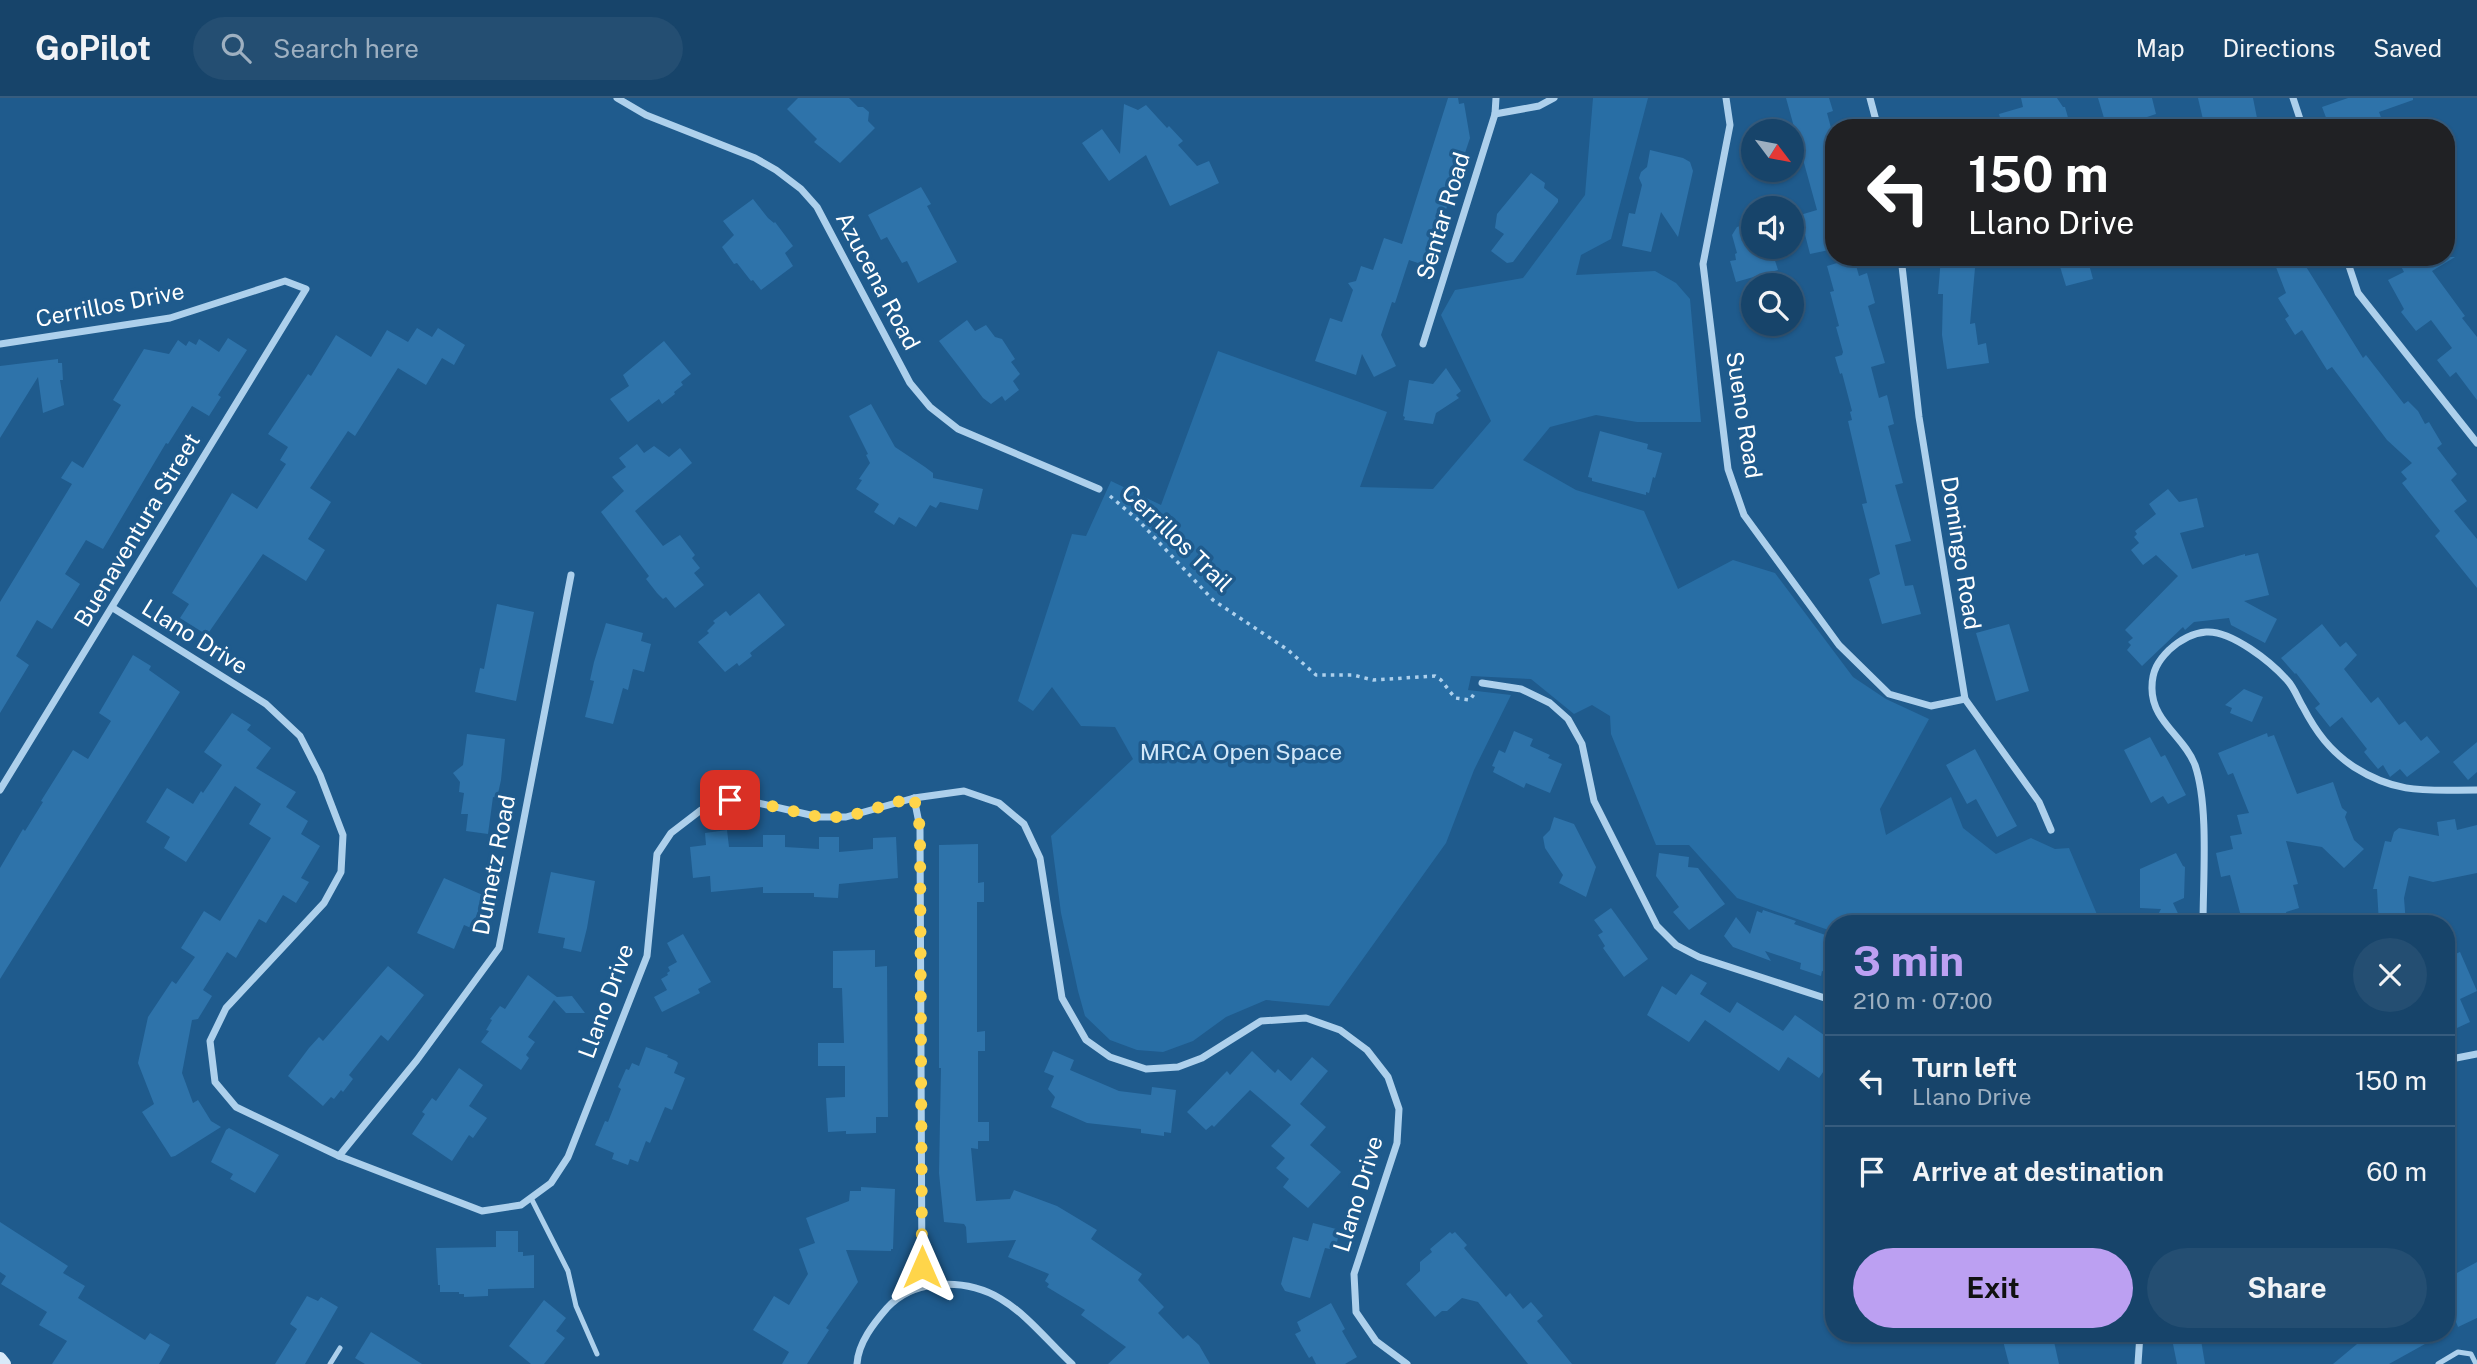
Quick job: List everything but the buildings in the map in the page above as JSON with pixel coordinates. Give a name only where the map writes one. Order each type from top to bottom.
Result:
[{"type":"street","name":"Azucena Road","points":[[617,98],[646,115],[755,158],[801,189],[817,207],[910,383],[930,407],[958,429],[1099,489]]},
{"type":"street","name":"Sentar Road","points":[[1423,344],[1495,114],[1496,98]]},
{"type":"street","points":[[1495,114],[1539,106],[1555,98]]},
{"type":"street","name":"Sueno Road","points":[[1726,98],[1730,125],[1703,264],[1728,469],[1744,515],[1839,645],[1889,694],[1931,706],[1965,699]]},
{"type":"street","points":[[1870,98],[1876,119]]},
{"type":"street","points":[[2293,98],[2300,119]]},
{"type":"street","name":"Domingo Road","points":[[1902,266],[1919,417],[1965,699],[2039,802],[2051,830]]},
{"type":"street","points":[[2349,266],[2358,293],[2477,443]]},
{"type":"street","name":"Cerrillos Drive","points":[[0,344],[170,318],[285,281],[306,289]]},
{"type":"street","name":"Buenaventura Street","points":[[0,790],[306,289]]},
{"type":"street","name":"Dumetz Road","points":[[339,1156],[417,1060],[499,948],[571,575]]},
{"type":"street","name":"Llano Drive","points":[[113,608],[266,704],[300,736],[320,775],[343,835],[341,872],[324,903],[226,1008],[209,1041],[215,1082],[236,1107],[339,1156],[482,1211],[521,1205],[551,1183],[568,1157],[647,956],[657,854],[671,833],[701,810],[730,800],[754,802],[819,817],[846,817],[914,797],[964,791],[999,803],[1024,824],[1040,858],[1062,998],[1086,1040],[1110,1058],[1146,1069],[1178,1067],[1202,1058],[1261,1021],[1306,1018],[1340,1030],[1367,1050],[1388,1077],[1399,1109],[1396,1143],[1354,1274],[1356,1312],[1377,1341],[1407,1364]]},
{"type":"street","points":[[2203,915],[2202,794],[2194,762],[2155,709],[2152,687],[2157,662],[2181,639],[2208,631],[2236,640],[2258,654],[2288,681],[2329,749],[2384,783],[2418,791],[2477,790]]},
{"type":"street","points":[[1482,683],[1521,689],[1550,703],[1568,719],[1582,744],[1594,801],[1657,926],[1676,945],[1699,957],[1825,998]]},
{"type":"street","points":[[914,797],[920,828],[922,1286]]},
{"type":"street","points":[[2455,1058],[2477,1054]]},
{"type":"street","points":[[857,1364],[857,1358],[872,1325],[895,1299],[922,1286],[956,1283],[983,1289],[1010,1304],[1072,1364]]},
{"type":"street","points":[[2137,1364],[2139,1342]]},
{"type":"street","points":[[0,1359],[4,1364]]},
{"type":"lane","points":[[531,1198],[568,1270],[576,1306],[597,1354]]},
{"type":"lane","points":[[330,1364],[340,1348]]},
{"type":"lane","points":[[2438,1364],[2458,1352],[2470,1354],[2476,1364]]},
{"type":"path","name":"Cerrillos Trail","points":[[1099,489],[1119,502],[1138,520],[1213,600],[1288,650],[1316,675],[1353,675],[1373,680],[1435,676],[1455,698],[1463,701],[1470,700],[1482,683]]},
{"type":"green space","name":"MRCA Open Space","points":[[1593,98],[1648,98],[1611,239],[1581,255],[1576,275],[1655,271],[1676,283],[1690,299],[1701,422],[1637,422],[1596,415],[1550,427],[1523,460],[1576,490],[1644,511],[1678,589],[1733,560],[1775,573],[1853,677],[1886,699],[1929,719],[1880,809],[1886,835],[1951,797],[1963,828],[1996,854],[2031,838],[2055,849],[2069,848],[2097,915],[1825,915],[1825,929],[1737,898],[1689,845],[1656,845],[1611,734],[1610,716],[1592,705],[1574,714],[1531,679],[1471,676],[1468,690],[1511,695],[1474,770],[1446,843],[1329,1006],[1266,1000],[1226,1017],[1193,1041],[1163,1052],[1137,1050],[1110,1040],[1085,1016],[1061,913],[1051,836],[1133,759],[1115,727],[1081,726],[1052,687],[1033,711],[1018,701],[1072,534],[1086,536],[1111,481],[1161,505],[1218,351],[1387,412],[1360,487],[1433,489],[1491,421],[1441,315],[1455,290],[1523,278],[1585,195]]},
{"type":"route","points":[[730,800],[754,802],[819,817],[846,817],[914,797],[920,828],[922,1267]]}]
